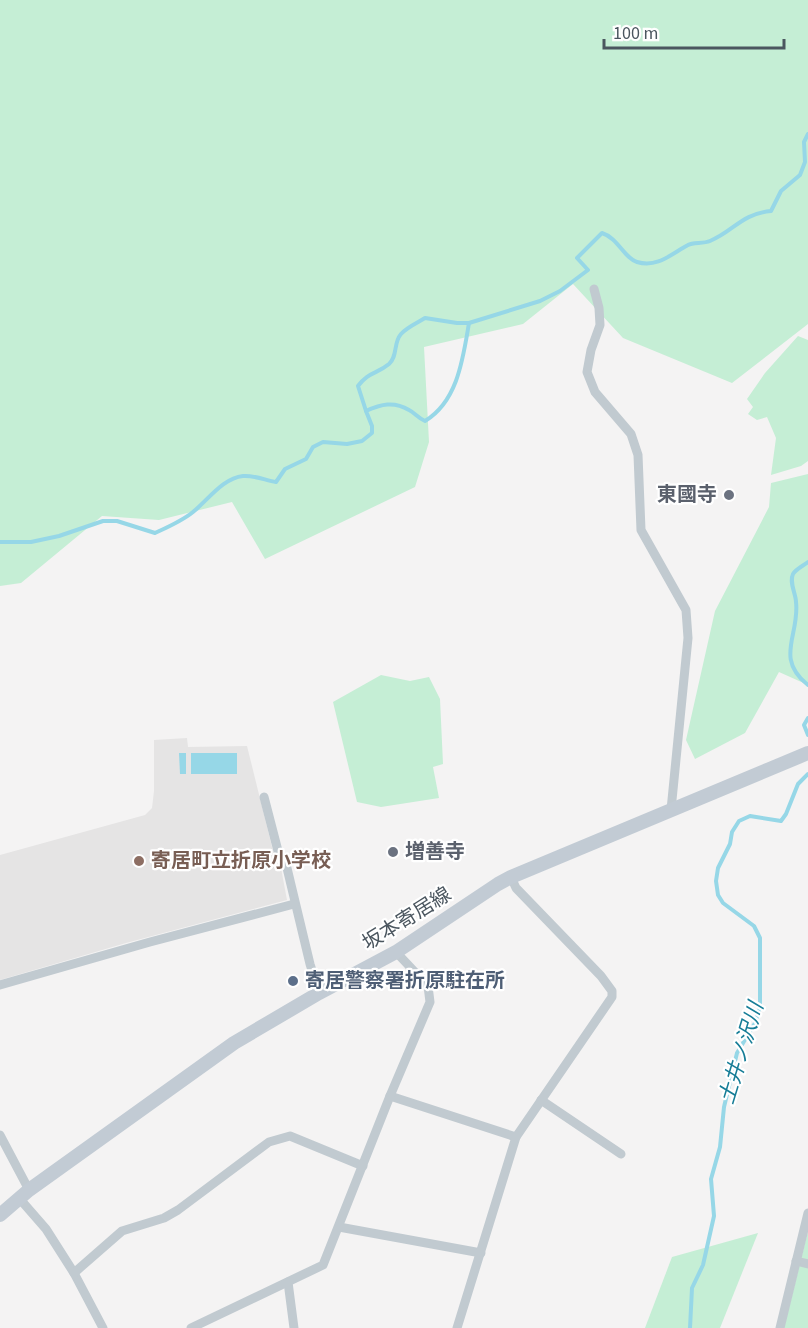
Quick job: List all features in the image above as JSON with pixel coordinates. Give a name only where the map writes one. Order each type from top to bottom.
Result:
[{"type":"main road","name":"坂本寄居線","points":[[0,1215],[24,1194],[234,1043],[319,993],[396,952],[458,909],[511,877],[808,753]]},
{"type":"street","points":[[594,289],[599,308],[600,326],[591,350],[587,372],[595,392],[631,434],[638,455],[641,530],[686,610],[688,638],[671,810]]},
{"type":"street","points":[[264,797],[278,851],[286,868],[319,993]]},
{"type":"street","points":[[457,1328],[516,1137],[612,997],[612,992],[601,976],[516,888],[511,877]]},
{"type":"street","points":[[0,985],[294,904]]},
{"type":"street","points":[[191,1328],[323,1265],[430,1002],[428,986],[396,952]]},
{"type":"street","points":[[390,1096],[516,1137]]},
{"type":"street","points":[[542,1100],[621,1154]]},
{"type":"street","points":[[0,1135],[24,1194],[74,1273],[104,1328]]},
{"type":"street","points":[[74,1273],[122,1231],[165,1218],[269,1142],[290,1136],[363,1166]]},
{"type":"street","points":[[780,1328],[808,1213]]},
{"type":"street","points":[[339,1227],[481,1253]]},
{"type":"street","points":[[796,1261],[808,1264]]},
{"type":"street","points":[[288,1282],[294,1328]]},
{"type":"shaded area","name":"寄居町立折原小学校","points":[[187,738],[188,747],[247,746],[273,851],[281,868],[287,900],[126,943],[0,980],[0,855],[145,815],[152,808],[154,740]]},
{"type":"green space","points":[[0,0],[808,0],[808,324],[732,383],[623,338],[573,284],[523,324],[424,347],[429,442],[415,487],[265,559],[232,502],[159,520],[102,516],[21,583],[0,586]]},
{"type":"green space","points":[[798,336],[808,340],[808,461],[801,466],[771,475],[776,438],[767,417],[757,420],[748,414],[753,407],[747,399],[765,373]]},
{"type":"green space","points":[[808,474],[808,685],[779,672],[745,733],[695,759],[686,740],[715,611],[769,507],[771,483]]},
{"type":"green space","points":[[381,675],[410,681],[429,677],[440,699],[443,764],[433,767],[439,798],[381,807],[357,802],[333,702]]},
{"type":"green space","points":[[808,1231],[808,1328],[784,1328]]},
{"type":"green space","points":[[758,1233],[720,1328],[645,1328],[672,1257]]},
{"type":"water","points":[[179,753],[186,753],[186,774],[180,774]]},
{"type":"water","points":[[191,753],[237,753],[237,774],[191,774]]},
{"type":"waterway","points":[[0,542],[31,542],[59,536],[103,521],[117,521],[155,533],[189,515],[229,481],[251,476],[276,482],[285,469],[306,459],[313,447],[323,442],[347,444],[362,441],[372,433],[372,426],[366,411],[382,405],[398,405],[425,421],[445,402],[452,390],[461,364],[469,323],[540,301],[560,291],[588,270],[577,258],[602,233],[612,239],[632,260],[651,263],[658,262],[690,244],[710,241],[745,219],[771,211],[781,191],[800,175],[805,162],[804,142],[808,134]]},
{"type":"waterway","points":[[366,411],[358,386],[365,378],[392,361],[397,341],[403,332],[425,318],[469,323]]},
{"type":"waterway","name":"土井ノ沢川","points":[[808,562],[792,577],[796,614],[790,656],[798,675],[808,685]]},
{"type":"waterway","name":"土井ノ沢川","points":[[808,718],[804,725],[808,735]]},
{"type":"waterway","name":"土井ノ沢川","points":[[690,1328],[692,1288],[703,1265],[714,1216],[711,1179],[720,1147],[724,1107],[737,1053],[755,1023],[760,1007],[760,938],[754,926],[723,903],[718,895],[716,881],[718,868],[730,844],[732,832],[739,821],[750,816],[781,821],[798,784],[808,774]]},
{"type":"place","name":"東國寺","points":[[729,495]]},
{"type":"place","name":"増善寺","points":[[393,852]]},
{"type":"place","name":"寄居町立折原小学校","points":[[139,861]]},
{"type":"place","name":"寄居警察署折原駐在所","points":[[293,981]]}]
